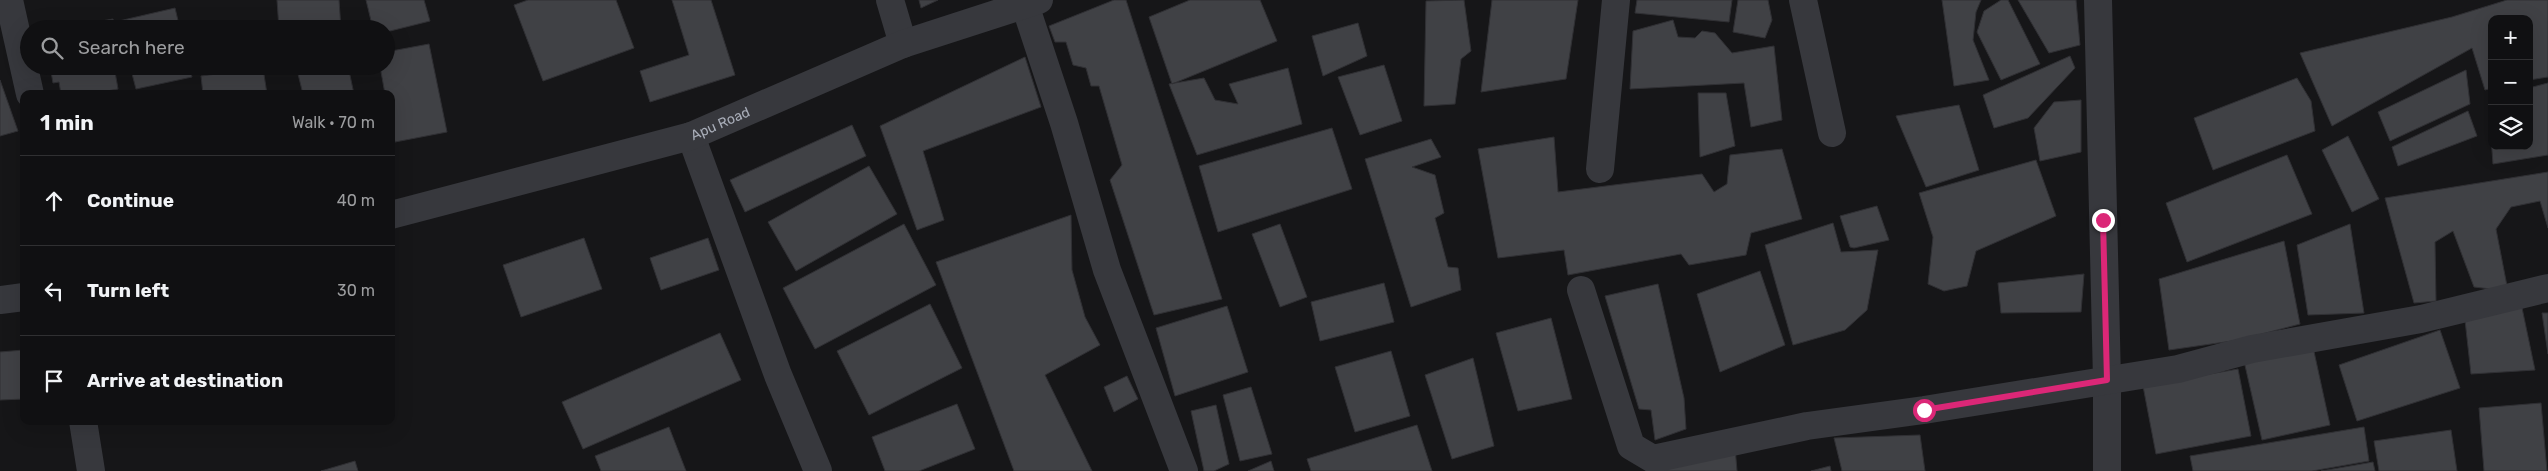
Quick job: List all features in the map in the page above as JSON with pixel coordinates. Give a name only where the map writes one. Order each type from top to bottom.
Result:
[{"type":"street","points":[[9,0],[20,49]]},
{"type":"street","points":[[890,0],[903,44]]},
{"type":"street","points":[[1600,168],[1616,0]]},
{"type":"street","points":[[1803,0],[1832,133]]},
{"type":"street","points":[[2098,0],[2107,380],[2107,471]]},
{"type":"street","points":[[1032,2],[1064,123],[1107,270],[1184,471]]},
{"type":"street","name":"Apu Road","points":[[395,214],[691,136],[903,44],[1032,2]]},
{"type":"street","points":[[26,75],[29,90]]},
{"type":"street","points":[[691,136],[778,375],[818,471]]},
{"type":"street","points":[[1581,290],[1631,446],[1653,458],[1807,426],[1924,410],[2178,369],[2252,349],[2421,319],[2548,288]]},
{"type":"street","points":[[0,300],[20,298]]},
{"type":"street","points":[[83,425],[91,471]]},
{"type":"building","points":[[277,0],[339,0],[340,20],[278,20]]},
{"type":"building","points":[[366,0],[424,0],[430,21],[395,30],[395,20],[371,20]]},
{"type":"building","points":[[528,0],[616,0],[634,48],[543,81],[514,5]]},
{"type":"building","points":[[672,0],[711,0],[735,75],[650,102],[640,71],[689,55]]},
{"type":"building","points":[[919,0],[938,0],[921,8]]},
{"type":"building","points":[[1114,0],[1126,0],[1222,299],[1154,315],[1110,180],[1122,165],[1099,86],[1091,86],[1086,68],[1073,65],[1066,42],[1055,42],[1049,26]]},
{"type":"building","points":[[1190,0],[1260,0],[1277,41],[1172,84],[1149,17]]},
{"type":"building","points":[[1464,0],[1471,51],[1461,59],[1455,104],[1424,106],[1426,1]]},
{"type":"building","points":[[1492,0],[1578,0],[1566,79],[1481,92]]},
{"type":"building","points":[[1637,0],[1732,0],[1729,22],[1635,13]]},
{"type":"building","points":[[1738,0],[1768,0],[1772,20],[1765,38],[1733,32]]},
{"type":"building","points":[[1942,0],[1981,0],[1976,12],[1973,40],[1989,80],[1954,86]]},
{"type":"building","points":[[2001,0],[2008,0],[2040,64],[2001,80],[1977,32],[1984,11]]},
{"type":"building","points":[[2018,0],[2076,0],[2080,45],[2049,53]]},
{"type":"building","points":[[2507,0],[2548,0],[2548,77],[2533,79],[2533,15],[2488,15],[2488,89],[2485,90],[2472,48],[2332,126],[2300,53],[2452,17]]},
{"type":"building","points":[[175,8],[178,20],[123,20]]},
{"type":"building","points":[[1673,20],[1678,37],[1695,38],[1702,31],[1715,33],[1732,53],[1774,46],[1782,120],[1751,127],[1744,83],[1630,89],[1633,31]]},
{"type":"building","points":[[1358,23],[1367,56],[1323,76],[1312,36]]},
{"type":"building","points":[[429,44],[447,132],[395,142],[395,90],[384,90],[382,75],[395,75],[395,50]]},
{"type":"building","points":[[2070,56],[2075,68],[2028,118],[1994,128],[1983,95]]},
{"type":"building","points":[[1025,57],[1041,107],[923,151],[944,220],[917,230],[880,126]]},
{"type":"building","points":[[1384,65],[1402,121],[1360,135],[1338,77]]},
{"type":"building","points":[[1288,68],[1302,124],[1197,155],[1169,84],[1204,78],[1215,100],[1238,104],[1229,84]]},
{"type":"building","points":[[2466,70],[2470,104],[2390,141],[2378,112]]},
{"type":"building","points":[[52,75],[116,75],[118,89],[60,90],[59,82],[53,83]]},
{"type":"building","points":[[132,75],[191,75],[192,77],[136,89]]},
{"type":"building","points":[[264,75],[266,90],[203,90],[201,76]]},
{"type":"building","points":[[298,75],[350,75],[353,90],[302,90]]},
{"type":"building","points":[[2297,78],[2311,101],[2315,131],[2213,170],[2194,118]]},
{"type":"building","points":[[0,80],[18,131],[0,136]]},
{"type":"building","points":[[2548,83],[2548,155],[2493,164],[2492,150],[2533,150],[2533,87]]},
{"type":"building","points":[[1698,93],[1726,93],[1735,146],[1700,157]]},
{"type":"building","points":[[2081,100],[2081,152],[2040,161],[2034,128],[2054,102]]},
{"type":"building","points":[[1959,105],[1979,170],[1926,187],[1896,116]]},
{"type":"building","points":[[2468,111],[2477,136],[2398,166],[2392,147]]},
{"type":"building","points":[[852,125],[866,156],[745,212],[730,180]]},
{"type":"building","points":[[1332,128],[1352,189],[1218,232],[1199,166]]},
{"type":"building","points":[[2348,136],[2379,199],[2352,212],[2322,150]]},
{"type":"building","points":[[1554,137],[1558,192],[1702,174],[1714,192],[1727,184],[1730,155],[1782,149],[1802,219],[1751,233],[1746,255],[1689,265],[1681,254],[1568,275],[1564,250],[1498,258],[1478,149]]},
{"type":"building","points":[[1431,139],[1441,157],[1412,167],[1435,175],[1444,213],[1435,218],[1448,267],[1458,268],[1461,290],[1411,307],[1365,159]]},
{"type":"building","points":[[2287,155],[2312,214],[2187,262],[2166,203]]},
{"type":"building","points":[[2036,160],[2056,216],[1976,251],[1967,286],[1944,291],[1928,284],[1933,237],[1919,193]]},
{"type":"building","points":[[869,166],[897,214],[796,271],[768,222]]},
{"type":"building","points":[[2548,172],[2548,228],[2540,201],[2511,207],[2496,229],[2508,291],[2474,287],[2453,231],[2435,242],[2436,301],[2414,303],[2385,198]]},
{"type":"building","points":[[1877,206],[1889,240],[1854,248],[1850,247],[1840,216]]},
{"type":"building","points":[[1071,215],[1072,270],[1085,317],[1100,345],[1045,375],[1092,471],[1014,471],[936,262]]},
{"type":"building","points":[[1833,223],[1841,252],[1878,250],[1867,310],[1845,330],[1793,345],[1765,245]]},
{"type":"building","points":[[904,224],[936,285],[815,349],[783,288]]},
{"type":"building","points":[[1280,224],[1307,297],[1280,307],[1252,234]]},
{"type":"building","points":[[2350,224],[2364,313],[2308,315],[2297,245]]},
{"type":"building","points":[[584,238],[602,289],[521,317],[503,265]]},
{"type":"building","points":[[708,238],[719,270],[661,290],[650,258]]},
{"type":"building","points":[[2284,241],[2300,324],[2239,340],[2169,350],[2159,279]]},
{"type":"building","points":[[1760,271],[1785,345],[1720,372],[1697,294]]},
{"type":"building","points":[[2084,274],[2081,312],[2001,313],[1998,283]]},
{"type":"building","points":[[1384,283],[1394,322],[1320,341],[1311,302]]},
{"type":"building","points":[[1658,284],[1684,398],[1686,429],[1655,440],[1651,410],[1639,409],[1605,296]]},
{"type":"building","points":[[2521,303],[2535,370],[2471,374],[2465,320]]},
{"type":"building","points":[[930,304],[962,368],[869,415],[837,351]]},
{"type":"building","points":[[1227,306],[1248,372],[1175,396],[1156,328]]},
{"type":"building","points":[[2542,313],[2548,313],[2548,354]]},
{"type":"building","points":[[1551,318],[1572,399],[1518,411],[1496,333]]},
{"type":"building","points":[[2440,330],[2460,388],[2357,421],[2339,365]]},
{"type":"building","points":[[720,333],[741,380],[583,449],[562,402]]},
{"type":"building","points":[[2313,347],[2330,425],[2262,440],[2244,361]]},
{"type":"building","points":[[20,350],[20,399],[0,400],[0,352]]},
{"type":"building","points":[[1391,351],[1410,416],[1355,432],[1335,367]]},
{"type":"building","points":[[1473,358],[1494,446],[1452,459],[1425,375]]},
{"type":"building","points":[[2238,369],[2251,436],[2156,454],[2143,386]]},
{"type":"building","points":[[1127,376],[1138,399],[1114,412],[1104,387]]},
{"type":"building","points":[[1251,387],[1272,454],[1240,461],[1223,395]]},
{"type":"building","points":[[2541,403],[2547,471],[2484,471],[2479,408]]},
{"type":"building","points":[[957,404],[975,449],[919,471],[885,471],[872,437]]},
{"type":"building","points":[[1216,405],[1229,464],[1214,471],[1204,471],[1191,411]]},
{"type":"building","points":[[1417,425],[1432,471],[1311,471],[1307,459]]},
{"type":"building","points":[[669,427],[686,471],[601,471],[595,456]]},
{"type":"building","points":[[2364,427],[2369,461],[2312,471],[2193,471],[2190,456]]},
{"type":"building","points":[[2451,430],[2457,471],[2379,471],[2374,441]]},
{"type":"building","points":[[1920,435],[1925,471],[1842,471],[1834,438]]},
{"type":"building","points":[[1735,447],[1737,471],[1650,471]]},
{"type":"building","points":[[355,461],[358,471],[321,471]]},
{"type":"building","points":[[1271,461],[1274,471],[1248,471]]},
{"type":"building","points":[[2373,462],[2375,471],[2321,471]]},
{"type":"building","points":[[1830,466],[1831,471],[1811,471]]},
{"type":"route","points":[[1924,410],[2107,380],[2103,220]]}]
